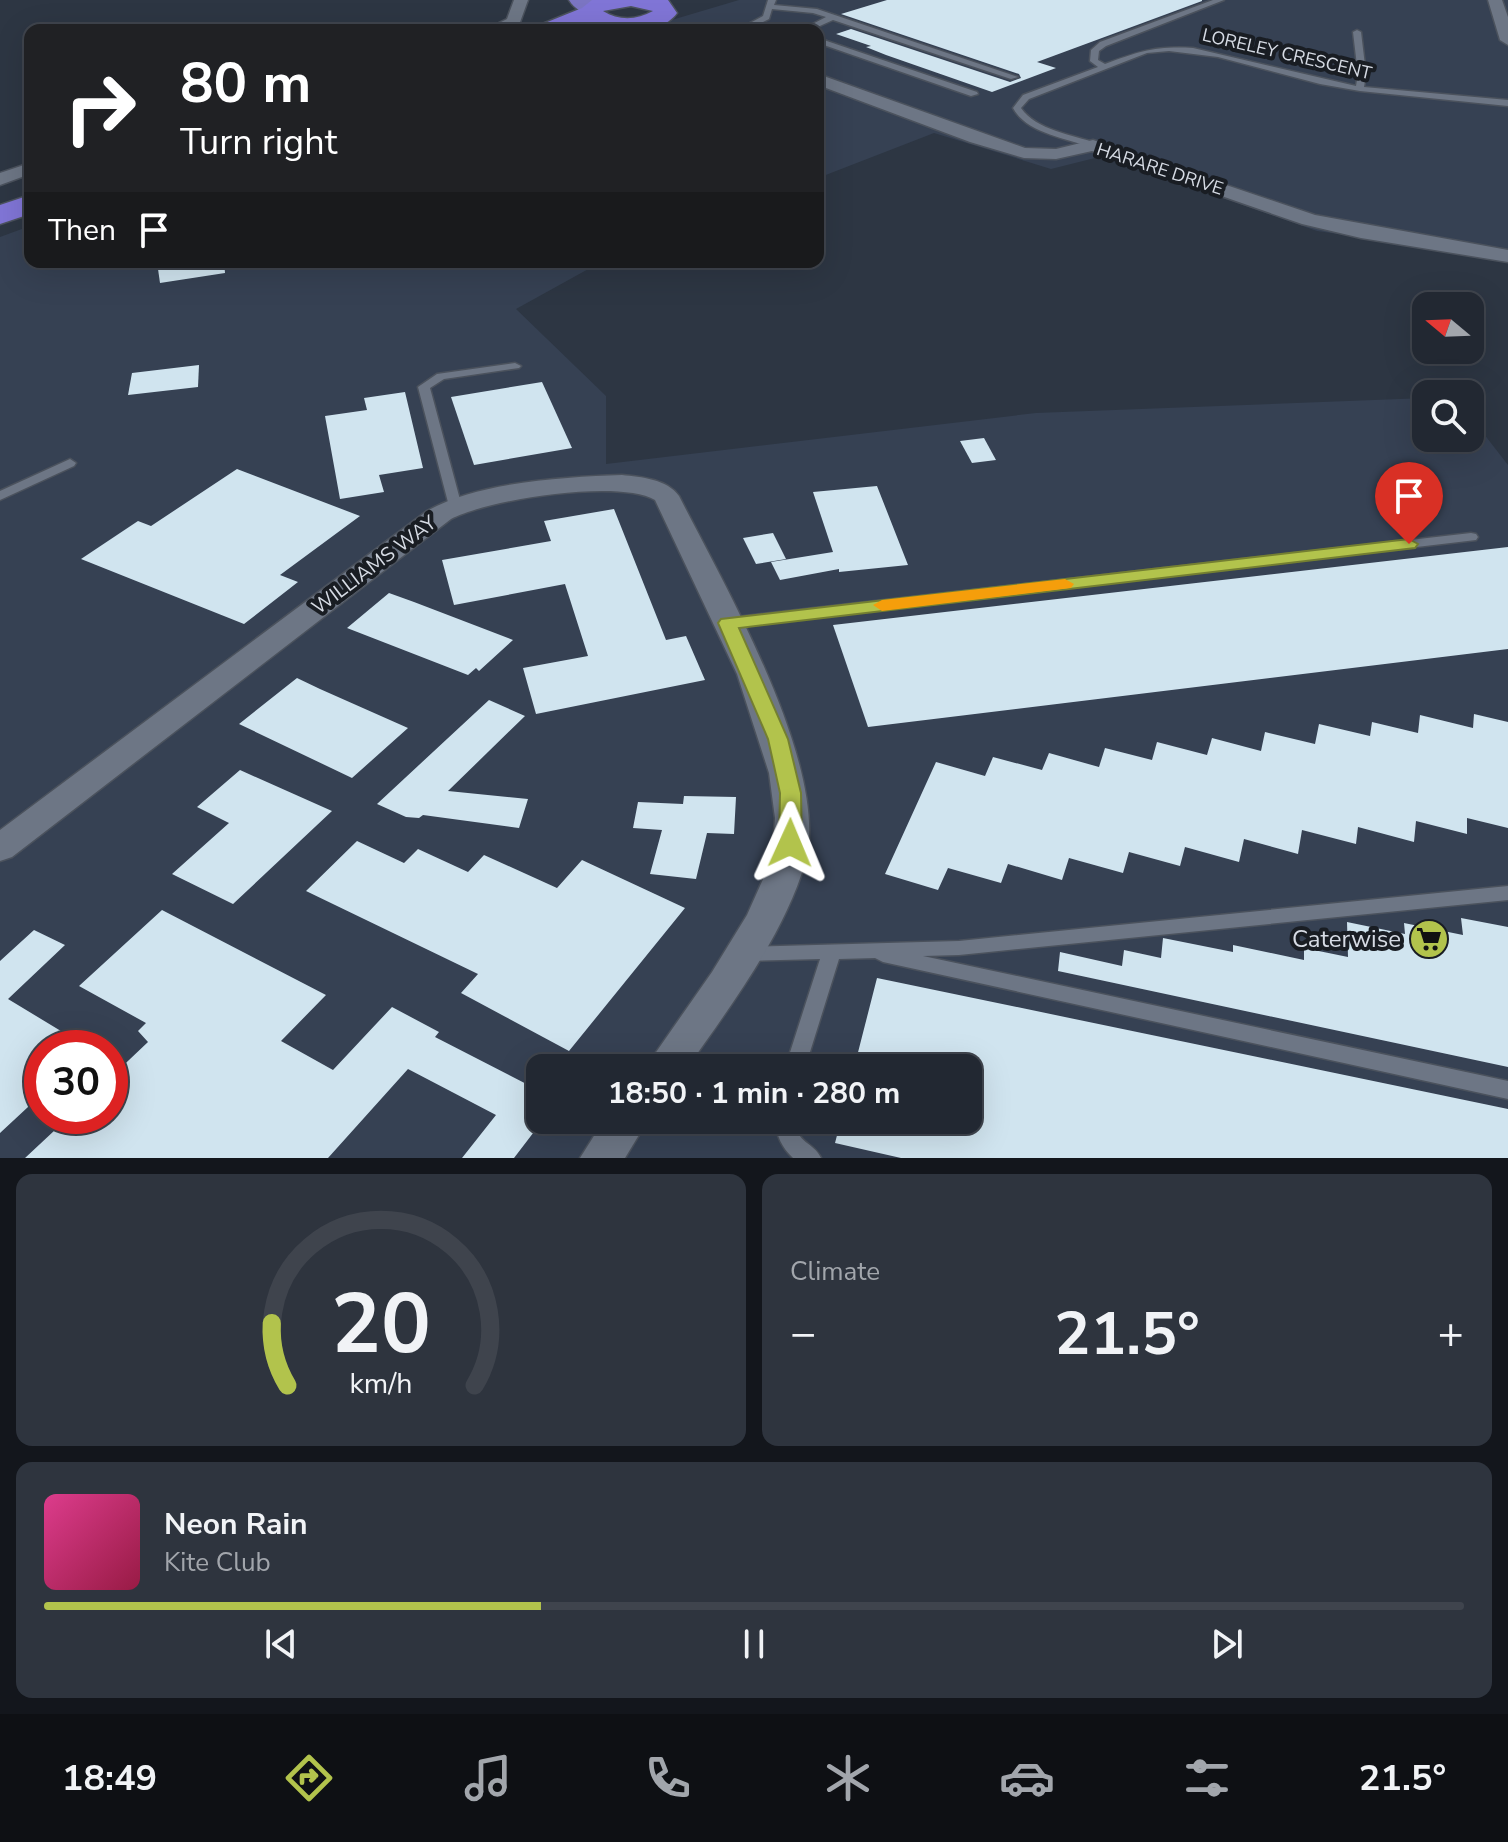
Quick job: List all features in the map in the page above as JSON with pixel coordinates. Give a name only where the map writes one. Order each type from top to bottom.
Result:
[{"type":"highway","points":[[572,24],[601,17],[632,0],[655,3],[672,14]]},
{"type":"highway","points":[[601,17],[653,21],[672,14]]},
{"type":"highway","points":[[0,200],[24,191]]},
{"type":"highway","points":[[0,215],[24,206]]},
{"type":"street","points":[[509,24],[514,22],[521,0]]},
{"type":"street","points":[[1495,0],[1508,40]]},
{"type":"street","name":"HARARE DRIVE","points":[[824,81],[1024,153],[1056,154],[1093,145],[1309,220],[1361,232],[1508,256]]},
{"type":"street","points":[[0,179],[24,170]]},
{"type":"street","name":"WILLIAMS WAY","points":[[0,848],[411,534],[455,507],[598,482],[639,484],[656,489],[666,496],[728,623],[778,739],[791,804],[789,861],[745,954],[675,1054]]},
{"type":"street","points":[[601,1158],[618,1134]]},
{"type":"lane","points":[[1105,67],[1094,61],[1095,50],[1103,44],[1220,0]]},
{"type":"lane","points":[[754,24],[763,20],[771,3],[802,9],[1014,77]]},
{"type":"lane","points":[[817,24],[832,17]]},
{"type":"lane","points":[[1357,32],[1362,74],[1360,89]]},
{"type":"lane","points":[[824,42],[974,94]]},
{"type":"lane","name":"LORELEY CRESCENT","points":[[1093,145],[1021,117],[1017,108],[1026,97],[1146,51],[1184,48],[1360,89],[1508,103]]},
{"type":"lane","points":[[455,507],[424,387],[441,376],[515,366]]},
{"type":"lane","points":[[0,496],[70,463]]},
{"type":"lane","points":[[728,623],[1471,537]]},
{"type":"lane","points":[[745,954],[959,948],[1508,893]]},
{"type":"lane","points":[[799,1054],[832,951]]},
{"type":"lane","points":[[863,951],[1508,1090]]},
{"type":"lane","points":[[787,1134],[796,1150],[811,1158]]},
{"type":"shaded area","points":[[739,0],[1508,0],[1508,258],[1317,231],[1103,156],[1051,169],[934,133],[824,176],[824,24],[658,24]]},
{"type":"shaded area","points":[[24,228],[24,268],[590,268],[516,309],[606,396],[606,464],[1036,413],[1412,399],[1412,452],[1484,452],[1484,434],[1508,465],[1508,1158],[0,1158],[0,237]]},
{"type":"building","points":[[887,0],[1202,1],[1037,62],[1056,68],[992,92],[836,34],[851,29],[1010,82],[1021,78],[1019,74],[841,14]]},
{"type":"building","points":[[158,268],[225,268],[225,273],[160,283]]},
{"type":"building","points":[[199,365],[198,387],[128,395],[132,373]]},
{"type":"building","points":[[542,382],[572,448],[474,465],[451,397]]},
{"type":"building","points":[[405,392],[423,468],[379,475],[384,492],[340,499],[325,416],[367,410],[364,398]]},
{"type":"building","points":[[984,438],[996,460],[972,463],[960,441]]},
{"type":"building","points":[[237,469],[360,516],[280,575],[298,582],[244,624],[81,559],[138,521],[151,526]]},
{"type":"building","points":[[877,486],[908,565],[839,572],[839,569],[780,580],[771,562],[833,552],[813,492]]},
{"type":"building","points":[[614,509],[666,640],[686,636],[705,680],[536,714],[523,668],[588,656],[565,584],[454,605],[442,560],[551,541],[544,521]]},
{"type":"building","points":[[773,533],[786,559],[756,564],[743,538]]},
{"type":"building","points":[[1508,547],[1508,649],[868,727],[833,625]]},
{"type":"building","points":[[389,593],[513,640],[479,671],[476,668],[468,675],[347,628]]},
{"type":"building","points":[[297,678],[408,728],[352,778],[239,724]]},
{"type":"building","points":[[489,700],[525,716],[448,791],[528,799],[519,828],[423,815],[419,818],[406,817],[377,804]]},
{"type":"building","points":[[1474,714],[1508,722],[1508,828],[1467,818],[1467,834],[1416,821],[1414,842],[1358,827],[1356,844],[1302,830],[1298,854],[1244,839],[1239,862],[1185,847],[1180,866],[1129,852],[1123,873],[1069,858],[1062,880],[1008,864],[1001,883],[948,868],[938,890],[885,874],[936,762],[985,776],[993,757],[1042,770],[1049,753],[1099,767],[1105,748],[1152,760],[1157,742],[1207,755],[1212,738],[1261,751],[1265,732],[1315,744],[1319,724],[1370,736],[1372,722],[1418,733],[1420,715],[1473,728]]},
{"type":"building","points":[[240,770],[332,811],[233,904],[172,874],[229,823],[197,807]]},
{"type":"building","points":[[684,796],[736,797],[734,834],[707,833],[696,879],[650,874],[662,830],[633,828],[638,802],[683,804]]},
{"type":"building","points":[[357,841],[404,863],[418,849],[468,872],[484,855],[557,888],[582,860],[685,908],[569,1051],[461,993],[478,974],[306,891]]},
{"type":"building","points":[[162,910],[326,995],[281,1041],[333,1070],[392,1007],[439,1032],[435,1037],[526,1084],[526,1134],[532,1134],[514,1158],[462,1158],[496,1115],[408,1069],[328,1158],[25,1158],[51,1134],[128,1134],[128,1061],[148,1042],[138,1031],[146,1023],[79,986]]},
{"type":"building","points":[[1461,918],[1508,927],[1508,1067],[1058,971],[1060,952],[1122,966],[1124,950],[1161,958],[1163,938],[1233,952],[1233,945],[1304,960],[1304,948],[1348,957],[1347,922],[1405,934],[1404,923],[1463,935]]},
{"type":"building","points":[[34,930],[65,945],[8,999],[59,1030],[24,1030],[24,1111],[0,1133],[0,961]]},
{"type":"building","points":[[877,978],[1508,1109],[1508,1158],[901,1158],[835,1143],[837,1134],[982,1134],[982,1054],[858,1054]]},
{"type":"slow traffic","points":[[882,605],[1065,584]]},
{"type":"place","name":"Caterwise","points":[[1429,939]]},
{"type":"route","points":[[790,843],[791,793],[778,739],[728,623],[1409,544]]}]
